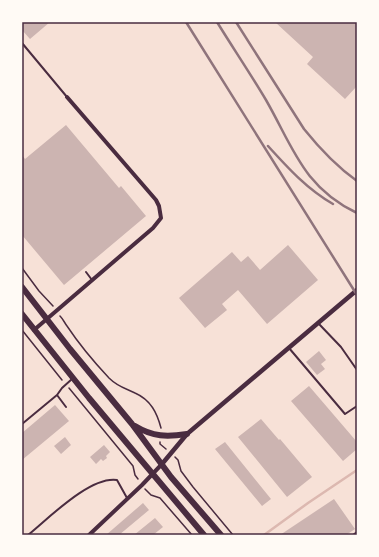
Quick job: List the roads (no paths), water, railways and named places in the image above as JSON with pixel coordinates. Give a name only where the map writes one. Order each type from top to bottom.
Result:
[{"type":"main road","points":[[22,287],[46,319],[132,424],[162,464],[221,535]]},
{"type":"main road","points":[[22,314],[72,378],[204,535]]},
{"type":"main road","points":[[132,424],[148,433],[161,436],[187,434]]},
{"type":"street","points":[[34,330],[153,228],[160,218],[159,206],[156,200],[67,97]]},
{"type":"street","points":[[89,535],[153,474],[187,434],[357,290]]},
{"type":"lane","points":[[22,43],[67,97]]},
{"type":"lane","points":[[86,272],[93,281]]},
{"type":"lane","points":[[318,323],[341,347],[357,370]]},
{"type":"lane","points":[[289,348],[345,414],[357,406]]},
{"type":"lane","points":[[22,424],[57,395],[72,378]]},
{"type":"lane","points":[[57,395],[66,407]]},
{"type":"lane","points":[[28,535],[75,496],[97,483],[110,479],[117,480],[128,499]]},
{"type":"lane","points":[[353,535],[357,532]]},
{"type":"waterway","points":[[264,535],[357,470]]},
{"type":"railway","points":[[186,22],[357,295]]},
{"type":"railway","points":[[217,22],[266,100],[301,164],[324,191],[339,203],[357,213]]},
{"type":"railway","points":[[236,22],[304,129],[329,157],[357,181]]},
{"type":"railway","points":[[268,146],[306,185],[333,204]]}]
